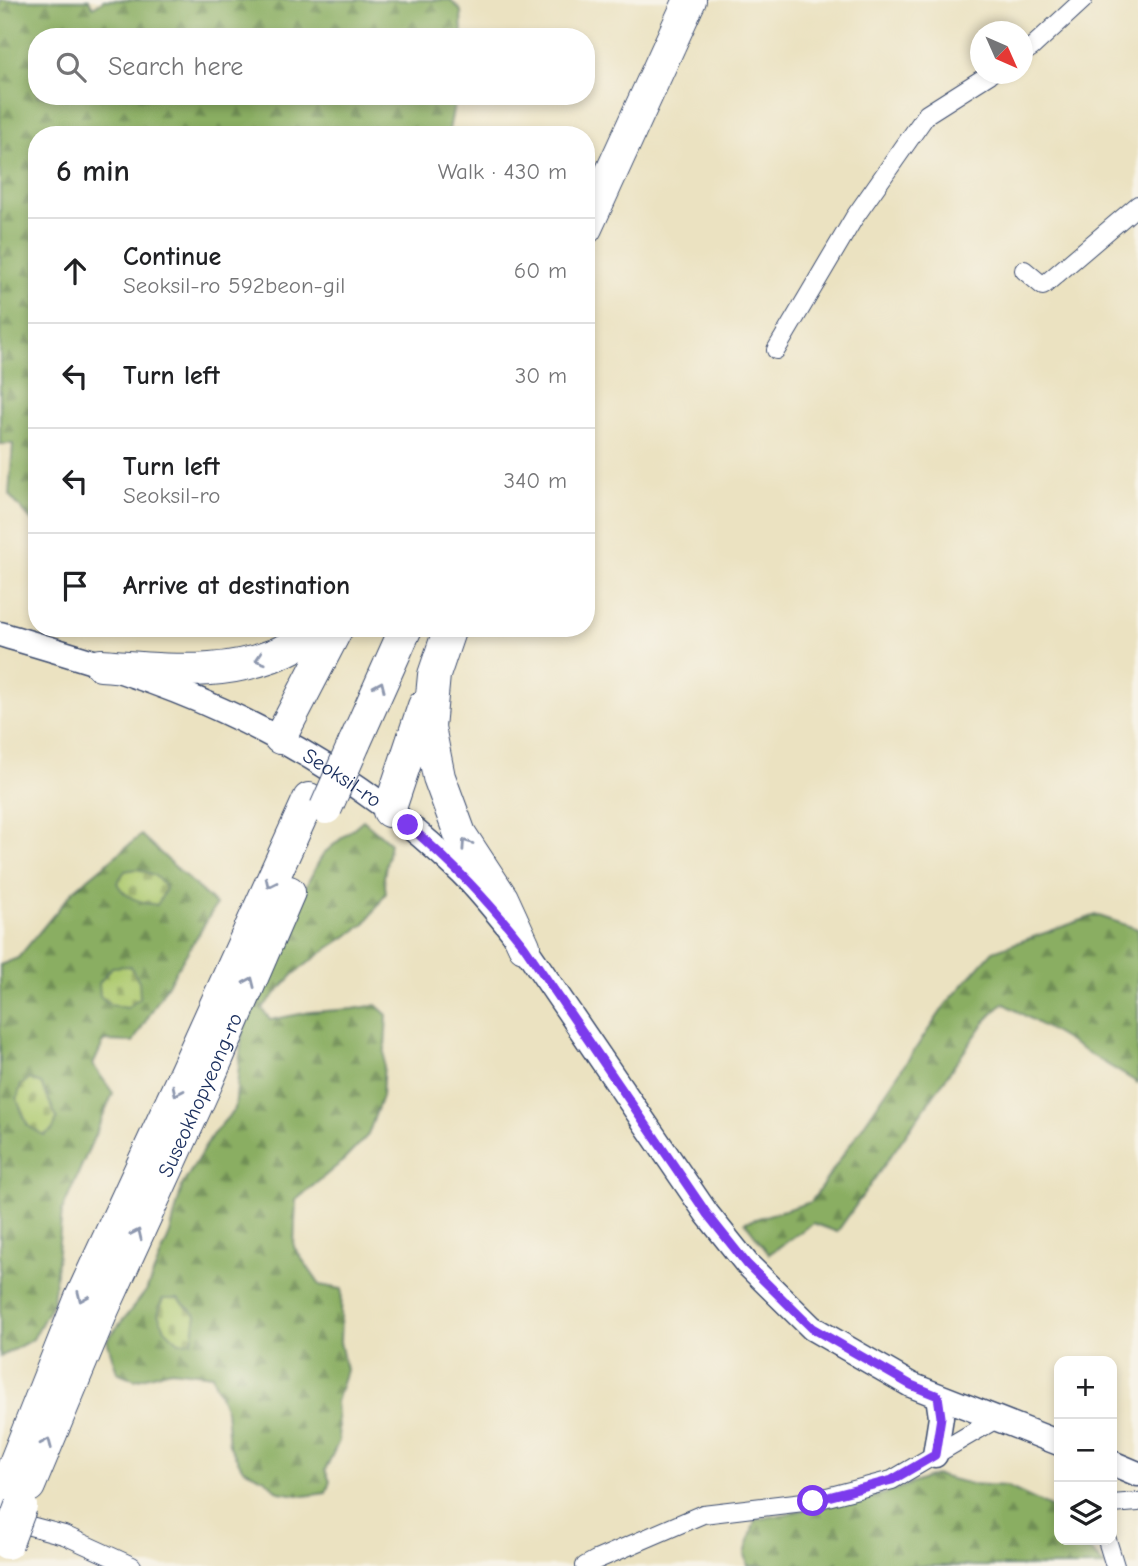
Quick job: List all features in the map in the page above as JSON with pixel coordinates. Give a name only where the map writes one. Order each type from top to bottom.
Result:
[{"type":"highway","points":[[595,159],[666,0]]},
{"type":"highway","points":[[595,208],[690,0]]},
{"type":"highway","points":[[101,665],[206,670],[263,658],[298,644],[308,637]]},
{"type":"highway","points":[[280,738],[332,637]]},
{"type":"highway","name":"Suseokhopyeong-ro","points":[[5,1522],[80,1300],[185,1073],[317,803],[344,739],[380,637]]},
{"type":"highway","name":"Suseokhopyeong-ro","points":[[344,739],[401,637]]},
{"type":"highway","points":[[388,811],[447,637]]},
{"type":"highway","points":[[434,675],[429,727],[439,777],[460,834],[502,898],[524,946]]},
{"type":"street","points":[[1033,46],[1083,0]]},
{"type":"street","points":[[776,350],[855,218],[927,114],[974,84]]},
{"type":"street","points":[[1024,270],[1043,286],[1138,205]]},
{"type":"street","name":"Seoksil-ro","points":[[0,634],[101,665],[219,709],[280,738],[357,787],[408,825],[463,875],[493,907],[524,946],[707,1214],[747,1264],[812,1328],[911,1385],[1054,1441]]},
{"type":"street","points":[[935,1455],[941,1417],[938,1396]]},
{"type":"street","points":[[585,1566],[704,1514],[813,1501],[892,1480],[996,1419]]},
{"type":"street","points":[[1117,1465],[1138,1474]]},
{"type":"street","points":[[1117,1504],[1138,1502]]},
{"type":"street","points":[[5,1522],[64,1535],[132,1566]]},
{"type":"street","points":[[1109,1545],[1115,1566]]},
{"type":"green space","points":[[0,0],[89,0],[93,7],[104,0],[451,0],[461,11],[462,28],[28,28],[28,105],[454,105],[450,126],[28,126],[28,517],[9,495],[13,444],[0,444]]},
{"type":"green space","points":[[363,820],[390,843],[384,877],[386,893],[365,924],[294,974],[262,1008],[270,1020],[310,1012],[376,1005],[387,1015],[382,1096],[368,1135],[344,1160],[296,1200],[294,1247],[320,1285],[342,1289],[340,1342],[346,1370],[336,1402],[339,1441],[325,1470],[330,1481],[326,1493],[304,1496],[279,1492],[265,1479],[243,1469],[229,1445],[226,1410],[212,1375],[171,1370],[135,1380],[117,1372],[107,1340],[146,1291],[170,1234],[182,1186],[212,1135],[235,1109],[242,1032],[298,901],[323,854]]},
{"type":"green space","points":[[141,835],[216,905],[133,1042],[104,1041],[93,1065],[113,1093],[62,1211],[53,1302],[33,1339],[0,1357],[0,965],[18,958],[74,890]],"holes":[[[41,1084],[57,1118],[28,1126],[17,1099]]]},
{"type":"green space","points":[[136,869],[154,875],[166,889],[157,905],[129,896],[117,883],[125,871]]},
{"type":"green space","points":[[1096,915],[1138,929],[1138,1083],[1003,1003],[985,1022],[837,1232],[813,1223],[769,1254],[745,1222],[811,1202],[946,1004],[993,951]]},
{"type":"green space","points":[[130,966],[139,981],[140,998],[127,1008],[111,1005],[100,996],[99,983],[112,967]]},
{"type":"green space","points":[[29,1079],[41,1084],[57,1118],[53,1129],[44,1135],[28,1126],[17,1099],[21,1085]]},
{"type":"green space","points":[[163,1299],[178,1299],[196,1315],[192,1341],[179,1342],[165,1329],[158,1314]]},
{"type":"green space","points":[[935,1475],[971,1484],[1006,1486],[1054,1509],[1054,1545],[1085,1545],[1105,1566],[748,1566],[745,1554],[755,1520],[884,1494]]},
{"type":"route","points":[[408,825],[463,875],[524,946],[707,1214],[747,1264],[812,1328],[911,1385],[938,1396],[941,1417],[935,1455],[892,1480],[813,1501]]}]
